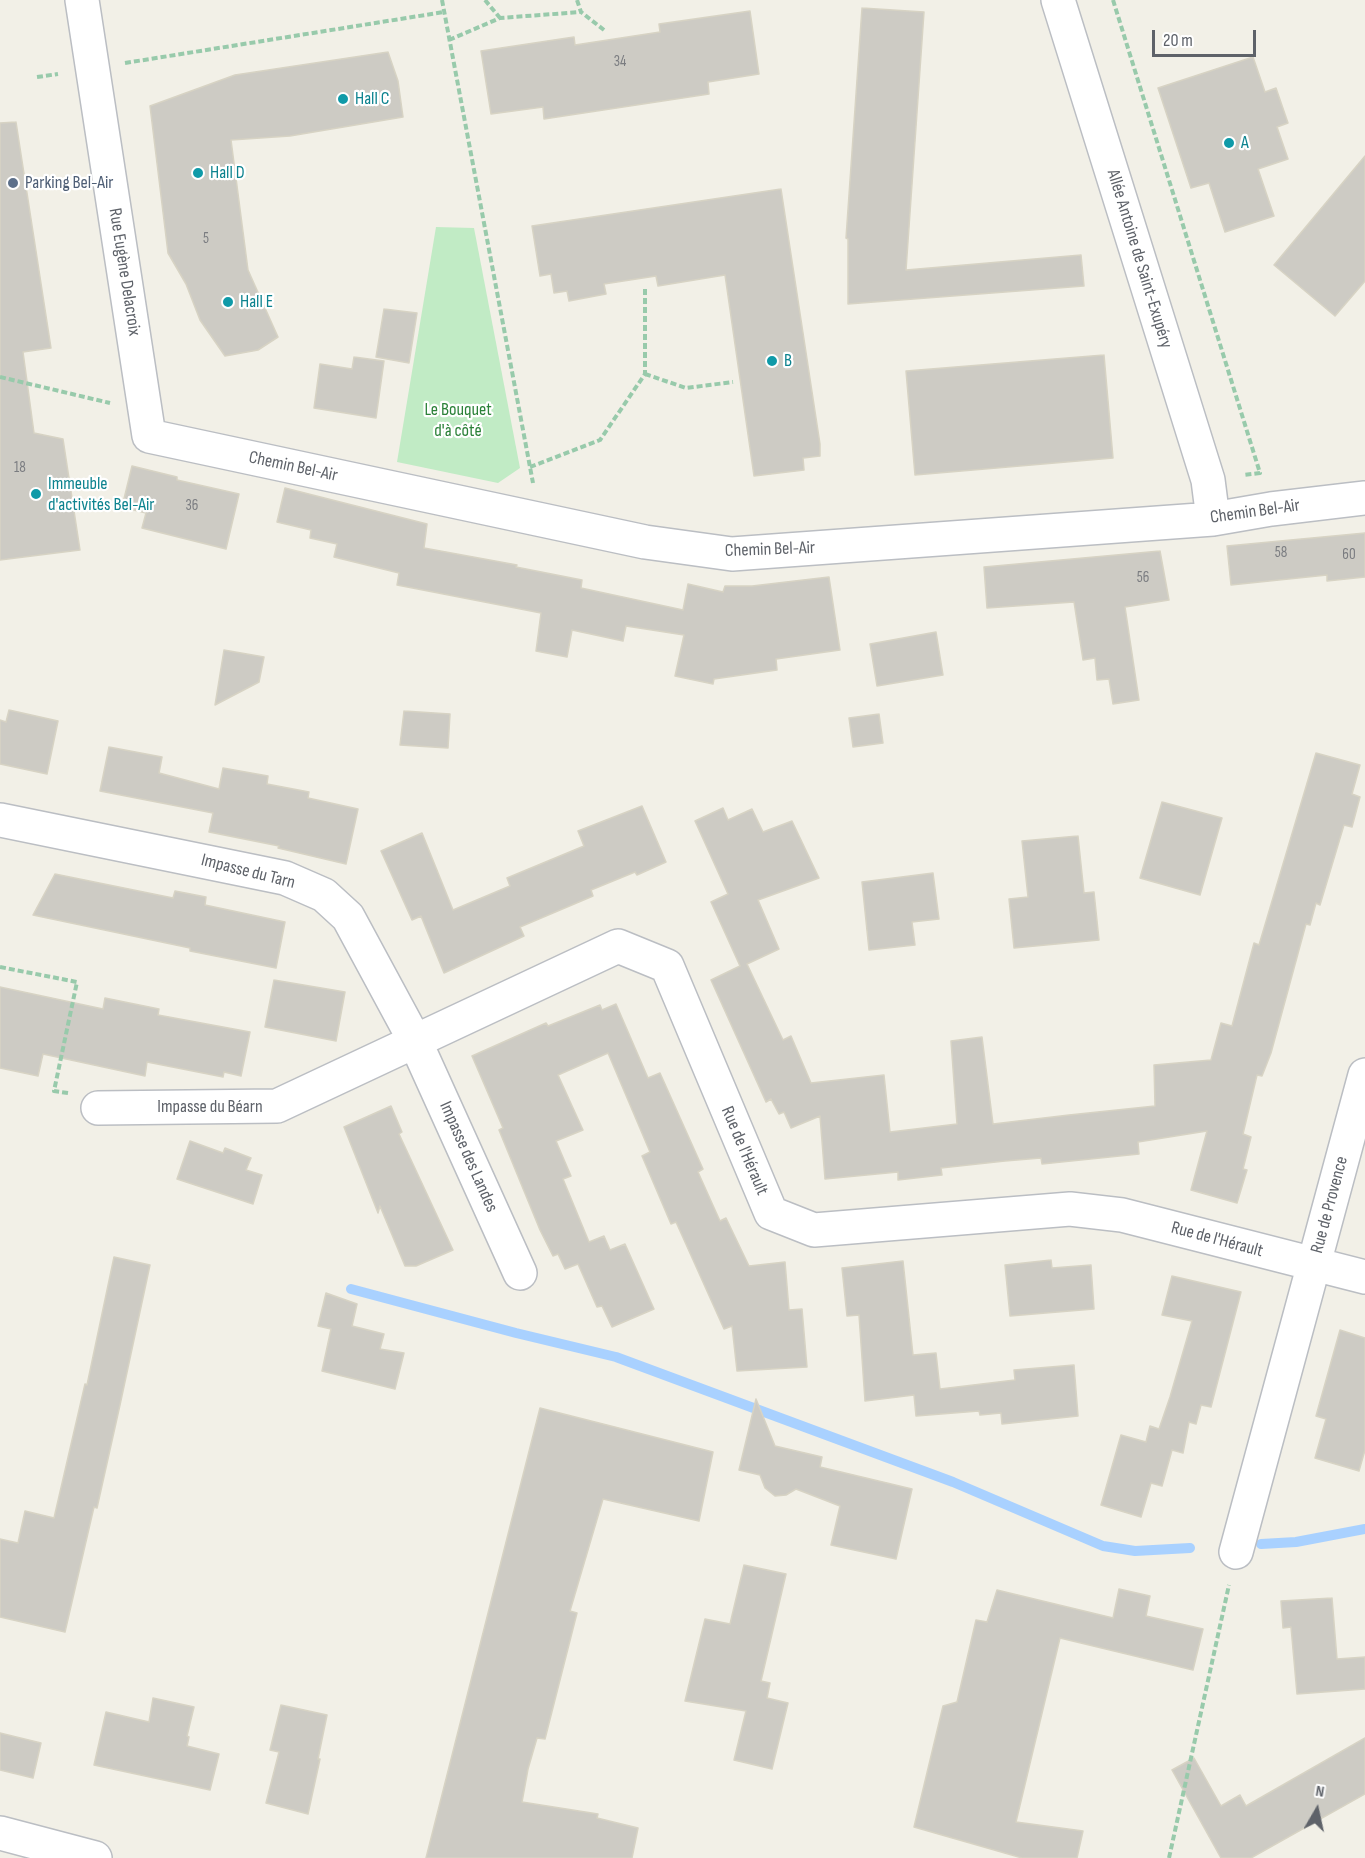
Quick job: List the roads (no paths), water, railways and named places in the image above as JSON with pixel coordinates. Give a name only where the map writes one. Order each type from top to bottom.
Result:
[{"type":"street","name":"Rue Eugène Delacroix","points":[[82,0],[147,424]]},
{"type":"street","name":"Allée Antoine de Saint-Exupéry","points":[[1058,0],[1208,480],[1213,519]]},
{"type":"street","name":"Chemin Bel-Air","points":[[147,424],[540,519],[645,542],[732,554],[1213,519],[1271,509],[1365,498]]},
{"type":"street","name":"Impasse du Tarn","points":[[0,820],[285,878],[324,895],[348,917],[415,1041]]},
{"type":"street","name":"Rue de l'Hérault","points":[[415,1041],[618,946],[667,966],[771,1213],[814,1230],[1070,1209],[1122,1215],[1365,1277]]},
{"type":"street","name":"Impasse du Béarn","points":[[98,1108],[277,1106],[415,1041]]},
{"type":"street","name":"Impasse des Landes","points":[[415,1041],[520,1273]]},
{"type":"street","name":"Rue de Provence","points":[[1314,1265],[1365,1075]]},
{"type":"street","points":[[1236,1552],[1314,1265]]},
{"type":"street","points":[[0,1833],[95,1858]]},
{"type":"waterway","points":[[351,1289],[616,1357],[953,1482],[1103,1546],[1135,1551],[1190,1548]]},
{"type":"waterway","points":[[1261,1544],[1296,1542],[1365,1529]]},
{"type":"place","name":"Hall C","points":[[343,99]]},
{"type":"place","name":"A","points":[[1229,143]]},
{"type":"place","name":"Hall D","points":[[198,173]]},
{"type":"place","name":"Parking Bel-Air","points":[[13,183]]},
{"type":"place","name":"Hall E","points":[[228,302]]},
{"type":"place","name":"B","points":[[772,361]]},
{"type":"place","name":"Immeuble d'activités Bel-Air","points":[[36,494]]},
{"type":"park label","name":"Le Bouquet d'à côté","points":[[458,420]]}]
